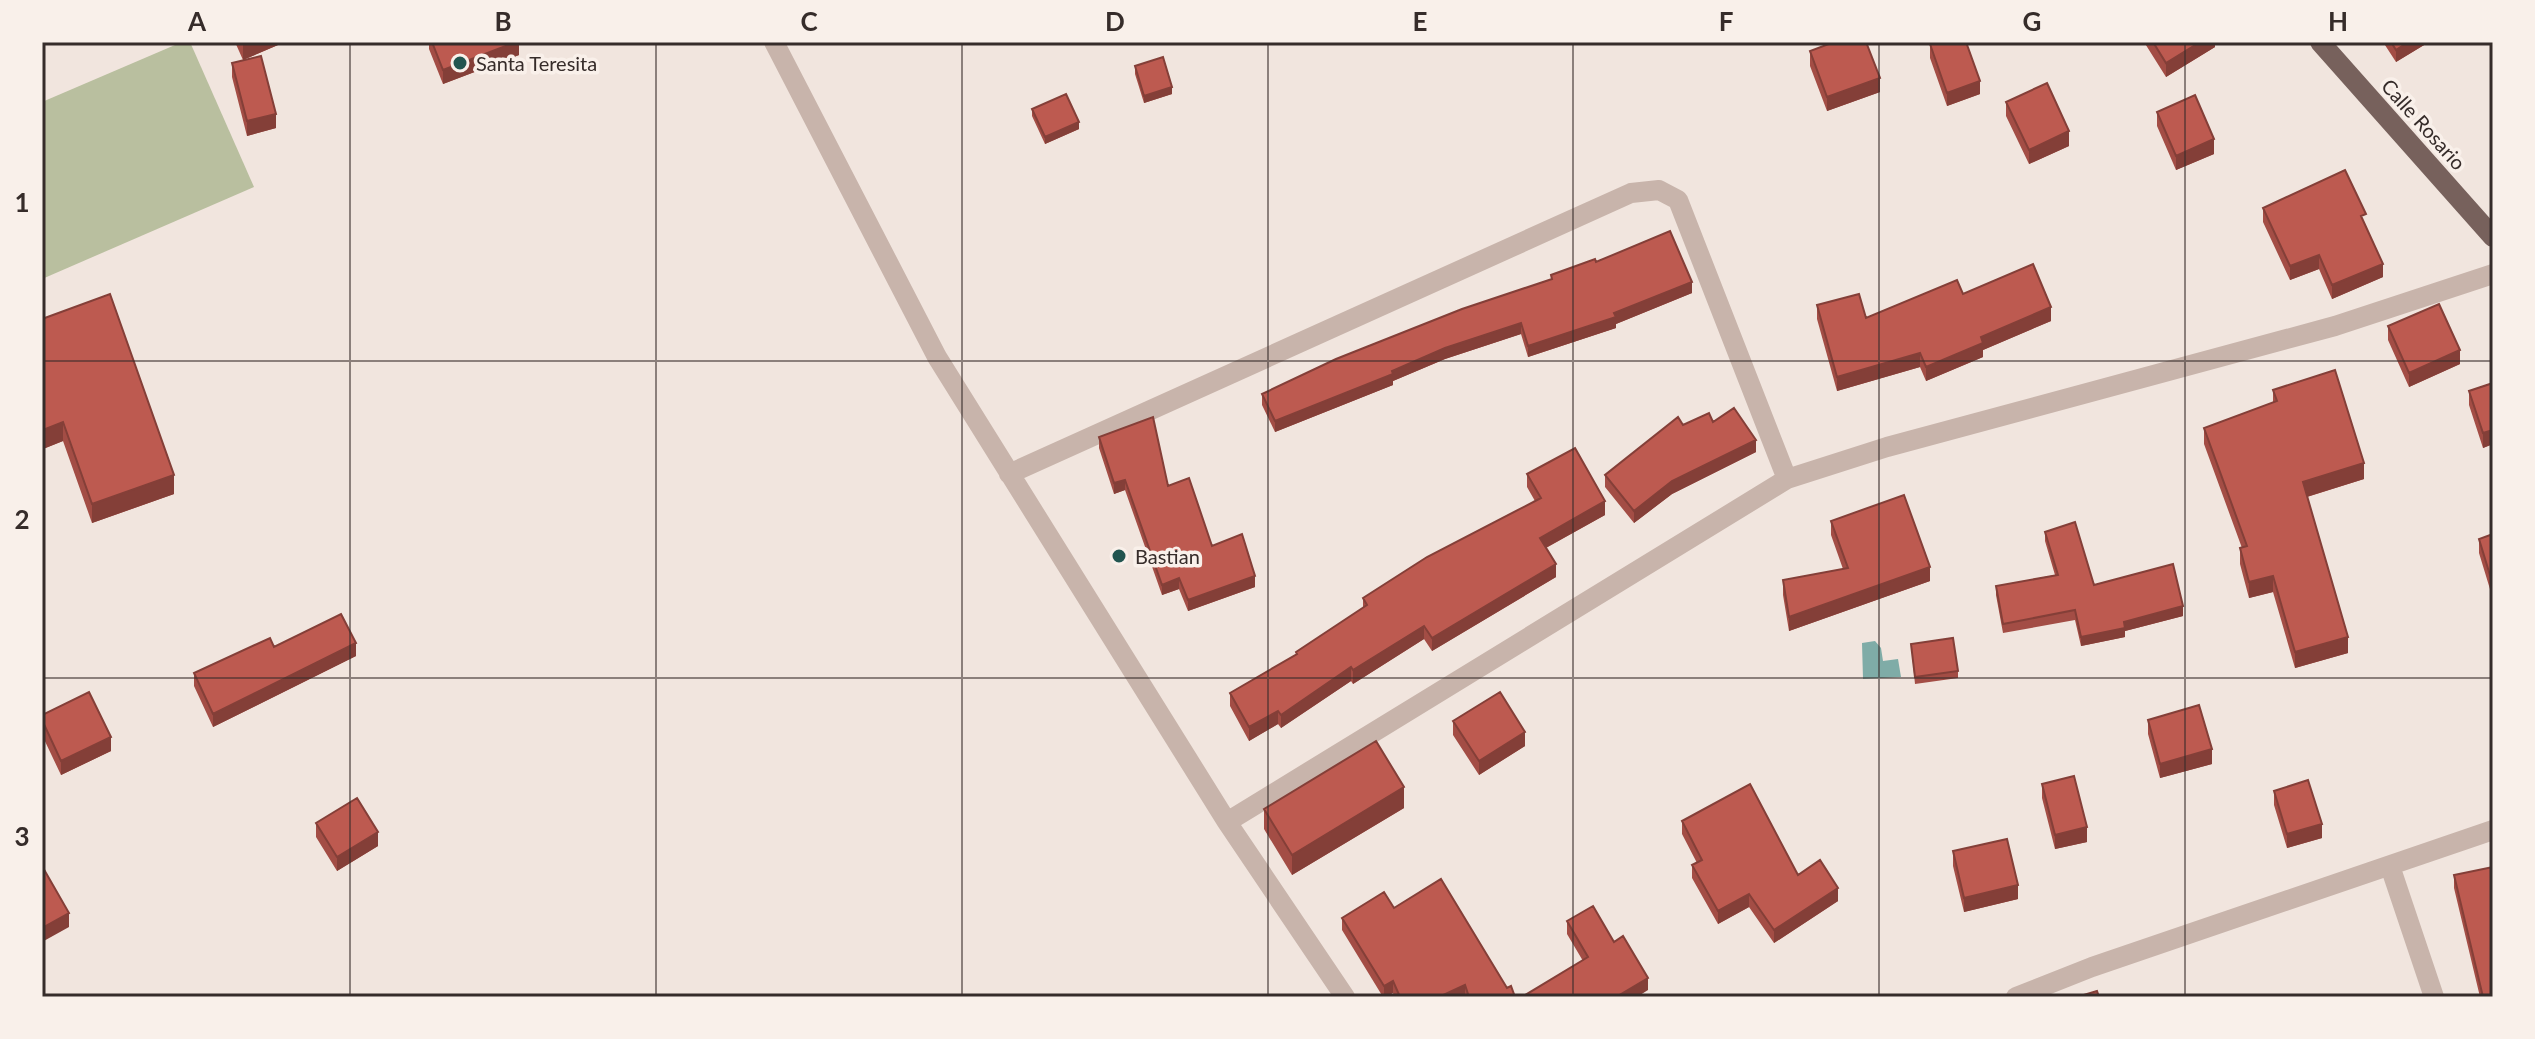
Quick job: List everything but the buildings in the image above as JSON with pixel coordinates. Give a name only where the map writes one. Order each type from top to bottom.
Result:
[{"type":"main road","name":"Calle Rosario","points":[[2320,42],[2493,237]]},
{"type":"street","points":[[774,42],[937,357],[1227,822],[1345,997]]},
{"type":"street","points":[[1009,474],[1631,193],[1659,190],[1678,200],[1787,479]]},
{"type":"street","points":[[1227,822],[1787,479],[1887,447],[2335,326],[2493,274]]},
{"type":"street","points":[[2016,997],[2107,962],[2493,830]]},
{"type":"street","points":[[2390,866],[2434,997]]},
{"type":"green space","points":[[182,42],[190,42],[254,187],[42,279],[42,102]]},
{"type":"water","points":[[1875,641],[1881,648],[1883,661],[1898,659],[1901,677],[1863,679],[1862,643]]},
{"type":"place","name":"Santa Teresita","points":[[460,63]]},
{"type":"place","name":"Bastian","points":[[1119,556]]}]
